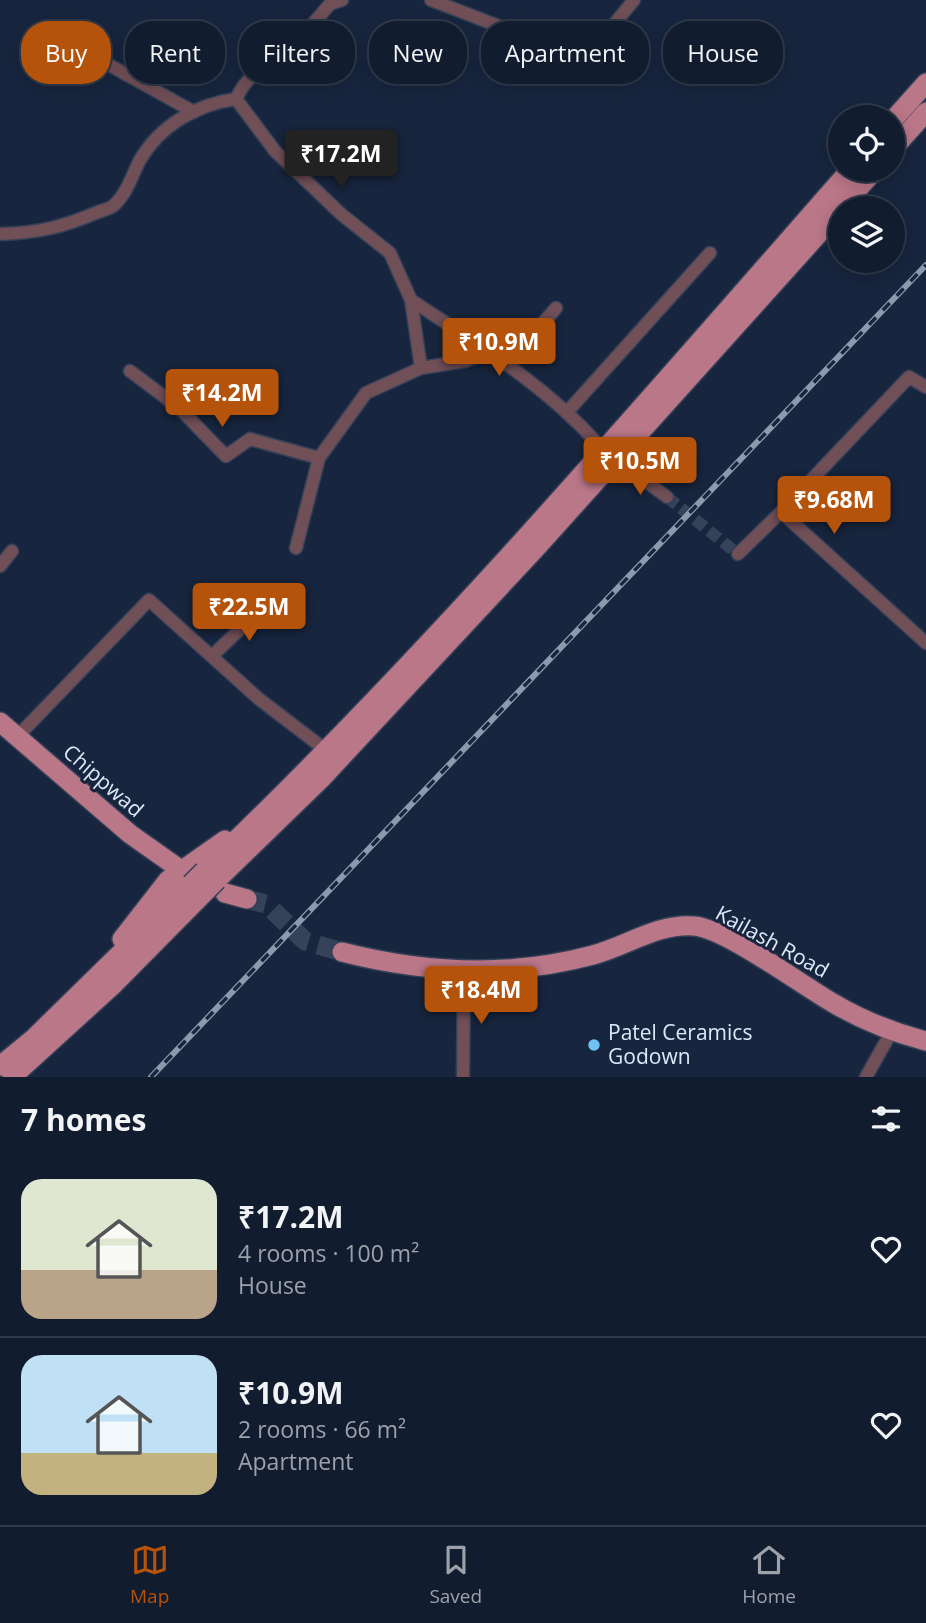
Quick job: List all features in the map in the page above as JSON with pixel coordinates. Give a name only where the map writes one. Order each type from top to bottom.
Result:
[{"type":"main road","points":[[905,106],[926,83]]},
{"type":"main road","points":[[905,136],[926,113]]},
{"type":"main road","points":[[12,1077],[95,990],[256,831],[520,543],[839,182]]},
{"type":"main road","points":[[853,196],[865,182]]},
{"type":"main road","points":[[256,831],[321,779],[528,557],[828,223]]},
{"type":"main road","name":"Chippwad","points":[[0,722],[130,834],[203,882]]},
{"type":"main road","points":[[203,882],[247,899]]},
{"type":"main road","name":"Kailash Road","points":[[342,952],[420,967],[482,972],[593,955],[673,926],[698,926],[744,948],[835,1005],[926,1041]]},
{"type":"main road","points":[[0,1066],[95,990]]},
{"type":"street","points":[[431,0],[540,42],[597,45],[634,0]]},
{"type":"street","points":[[236,99],[248,78],[264,69],[276,67],[333,1]]},
{"type":"street","points":[[111,66],[194,112]]},
{"type":"street","points":[[0,234],[40,233],[112,207],[130,183],[145,151],[187,114],[212,102],[236,99]]},
{"type":"street","points":[[236,99],[275,151],[341,214],[390,253],[411,300],[421,368]]},
{"type":"street","points":[[568,411],[710,253]]},
{"type":"street","points":[[411,300],[508,364],[568,411],[597,443]]},
{"type":"street","points":[[508,364],[556,308]]},
{"type":"street","points":[[296,548],[319,458],[366,393],[421,368],[465,361],[489,351]]},
{"type":"street","points":[[130,371],[178,407],[226,456],[250,439],[319,458]]},
{"type":"street","points":[[738,554],[782,512],[909,377],[926,387]]},
{"type":"street","points":[[632,471],[667,497]]},
{"type":"street","points":[[782,512],[926,643]]},
{"type":"street","points":[[0,566],[12,551]]},
{"type":"street","points":[[17,737],[149,600],[259,699],[327,751]]},
{"type":"street","points":[[212,656],[263,607]]},
{"type":"street","points":[[463,1077],[464,971]]},
{"type":"street","points":[[866,1077],[893,1029]]},
{"type":"tunnel","points":[[667,497],[738,554]]},
{"type":"tunnel","points":[[247,899],[266,904],[305,941],[342,952]]},
{"type":"railway","points":[[151,1077],[926,265]]},
{"type":"place","name":"Patel Ceramics Godown","points":[[594,1045]]}]
